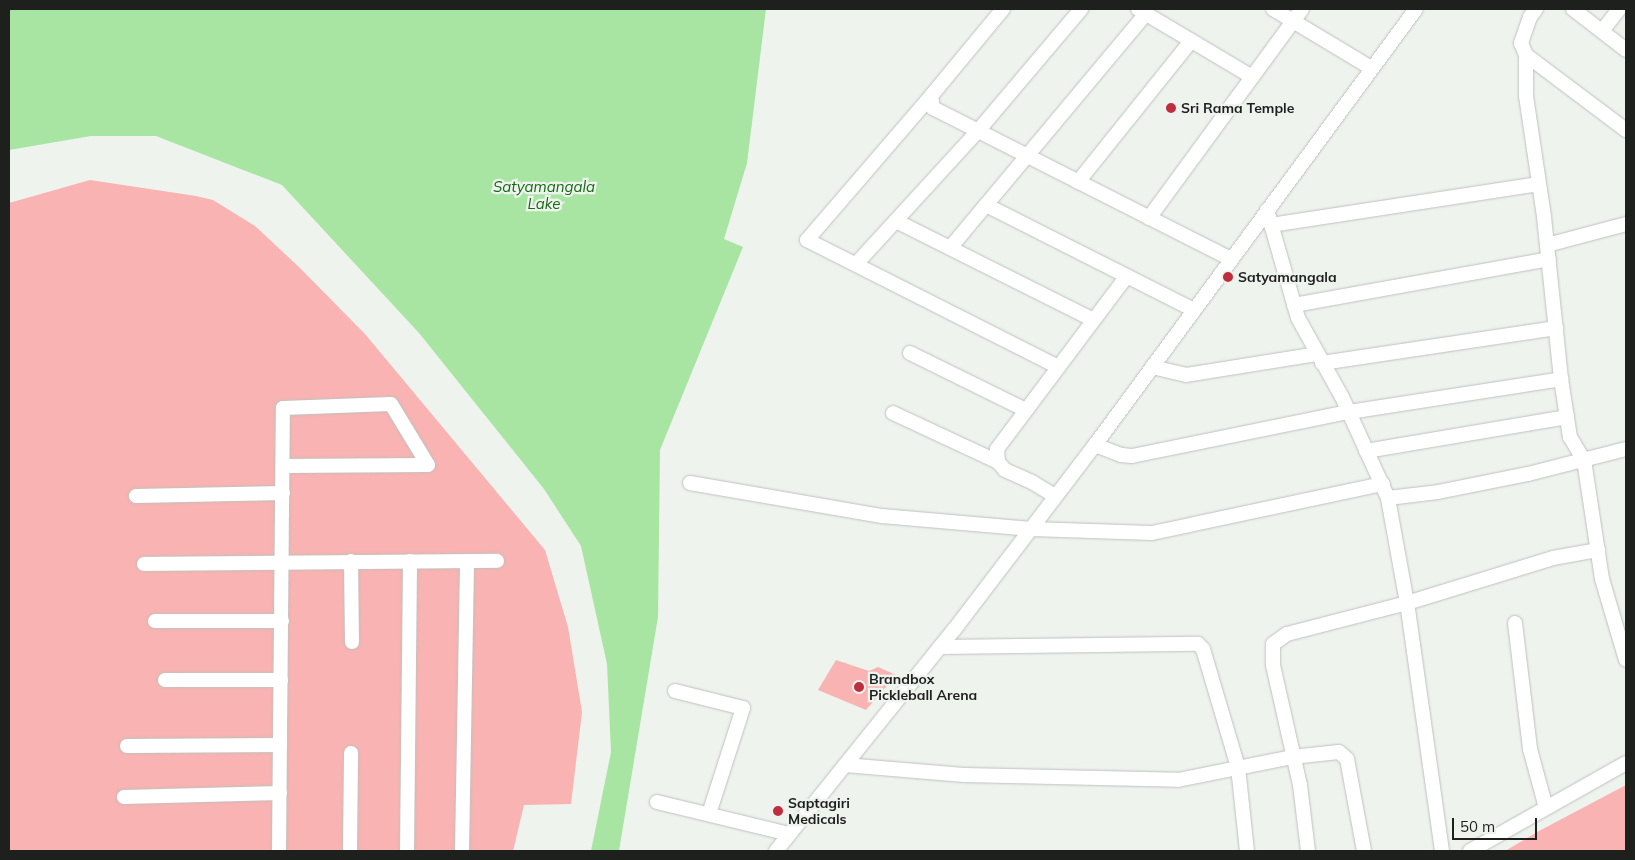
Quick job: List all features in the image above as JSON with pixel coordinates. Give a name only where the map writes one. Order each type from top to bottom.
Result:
[{"type":"street","points":[[1003,9],[807,240],[1058,367]]},
{"type":"street","points":[[856,264],[978,131],[1081,9]]},
{"type":"street","points":[[1273,9],[1371,68]]},
{"type":"street","points":[[1149,218],[1302,9]]},
{"type":"street","points":[[776,851],[940,647],[1095,445],[1416,9]]},
{"type":"street","points":[[1536,9],[1530,17],[1522,43],[1526,55],[1526,96],[1548,252],[1567,417],[1570,438],[1584,460],[1602,579],[1626,660]]},
{"type":"street","points":[[1573,9],[1626,50]]},
{"type":"street","points":[[1602,31],[1619,9]]},
{"type":"street","points":[[950,248],[1027,156],[1142,11],[1252,77]]},
{"type":"street","points":[[1078,182],[1192,41]]},
{"type":"street","points":[[1526,55],[1626,130]]},
{"type":"street","points":[[931,96],[933,108],[1231,259]]},
{"type":"street","points":[[1271,225],[1539,184]]},
{"type":"street","points":[[986,205],[1194,310]]},
{"type":"street","points":[[1267,210],[1298,318],[1349,412],[1388,498],[1407,602],[1442,851]]},
{"type":"street","points":[[896,221],[1094,320]]},
{"type":"street","points":[[1294,305],[1548,252],[1626,227]]},
{"type":"street","points":[[998,462],[996,449],[1127,276]]},
{"type":"street","points":[[1152,367],[1186,375],[1556,328]]},
{"type":"street","points":[[910,353],[1026,410]]},
{"type":"street","points":[[1095,445],[1121,455],[1132,456],[1349,412],[1562,379]]},
{"type":"street","points":[[279,851],[283,408],[391,404],[428,465],[283,466]]},
{"type":"street","points":[[893,413],[998,462],[1006,470],[1032,482],[1055,496]]},
{"type":"street","points":[[1366,451],[1567,417]]},
{"type":"street","points":[[1388,498],[1456,488],[1626,449]]},
{"type":"street","points":[[690,483],[882,516],[1031,529],[1152,533],[1383,484]]},
{"type":"street","points":[[136,496],[283,494]]},
{"type":"street","points":[[1308,851],[1300,785],[1292,757],[1273,664],[1273,644],[1287,634],[1407,602],[1553,558],[1598,550]]},
{"type":"street","points":[[144,564],[282,561],[498,561]]},
{"type":"street","points":[[351,561],[352,642]]},
{"type":"street","points":[[406,851],[410,561]]},
{"type":"street","points":[[462,851],[467,561]]},
{"type":"street","points":[[155,621],[282,621]]},
{"type":"street","points":[[1515,623],[1530,749],[1546,808]]},
{"type":"street","points":[[940,647],[1198,644],[1203,649],[1238,767],[1247,851]]},
{"type":"street","points":[[165,680],[281,680]]},
{"type":"street","points":[[675,691],[743,708],[709,814]]},
{"type":"street","points":[[127,746],[280,745]]},
{"type":"street","points":[[350,851],[351,752]]},
{"type":"street","points":[[845,765],[964,775],[1178,780],[1292,757],[1339,752],[1345,755],[1364,851]]},
{"type":"street","points":[[1470,851],[1626,763]]},
{"type":"street","points":[[124,797],[280,793]]},
{"type":"street","points":[[657,802],[789,834]]},
{"type":"shaded area","points":[[90,180],[213,200],[255,226],[299,267],[365,334],[545,550],[568,627],[582,712],[571,804],[524,805],[513,851],[9,851],[9,203]]},
{"type":"shaded area","points":[[836,660],[869,671],[878,667],[896,675],[866,710],[818,690]]},
{"type":"shaded area","points":[[1626,785],[1626,851],[1505,851],[1539,831]]},
{"type":"water","name":"Satyamangala Lake","points":[[9,9],[766,9],[747,163],[724,239],[743,247],[660,450],[658,617],[619,851],[591,851],[611,752],[607,664],[581,546],[544,489],[419,333],[282,185],[156,136],[91,136],[9,150]]},
{"type":"place","name":"Sri Rama Temple","points":[[1171,108]]},
{"type":"place","name":"Satyamangala","points":[[1228,277]]},
{"type":"place","name":"Brandbox Pickleball Arena","points":[[859,687]]},
{"type":"place","name":"Saptagiri Medicals","points":[[778,811]]}]
